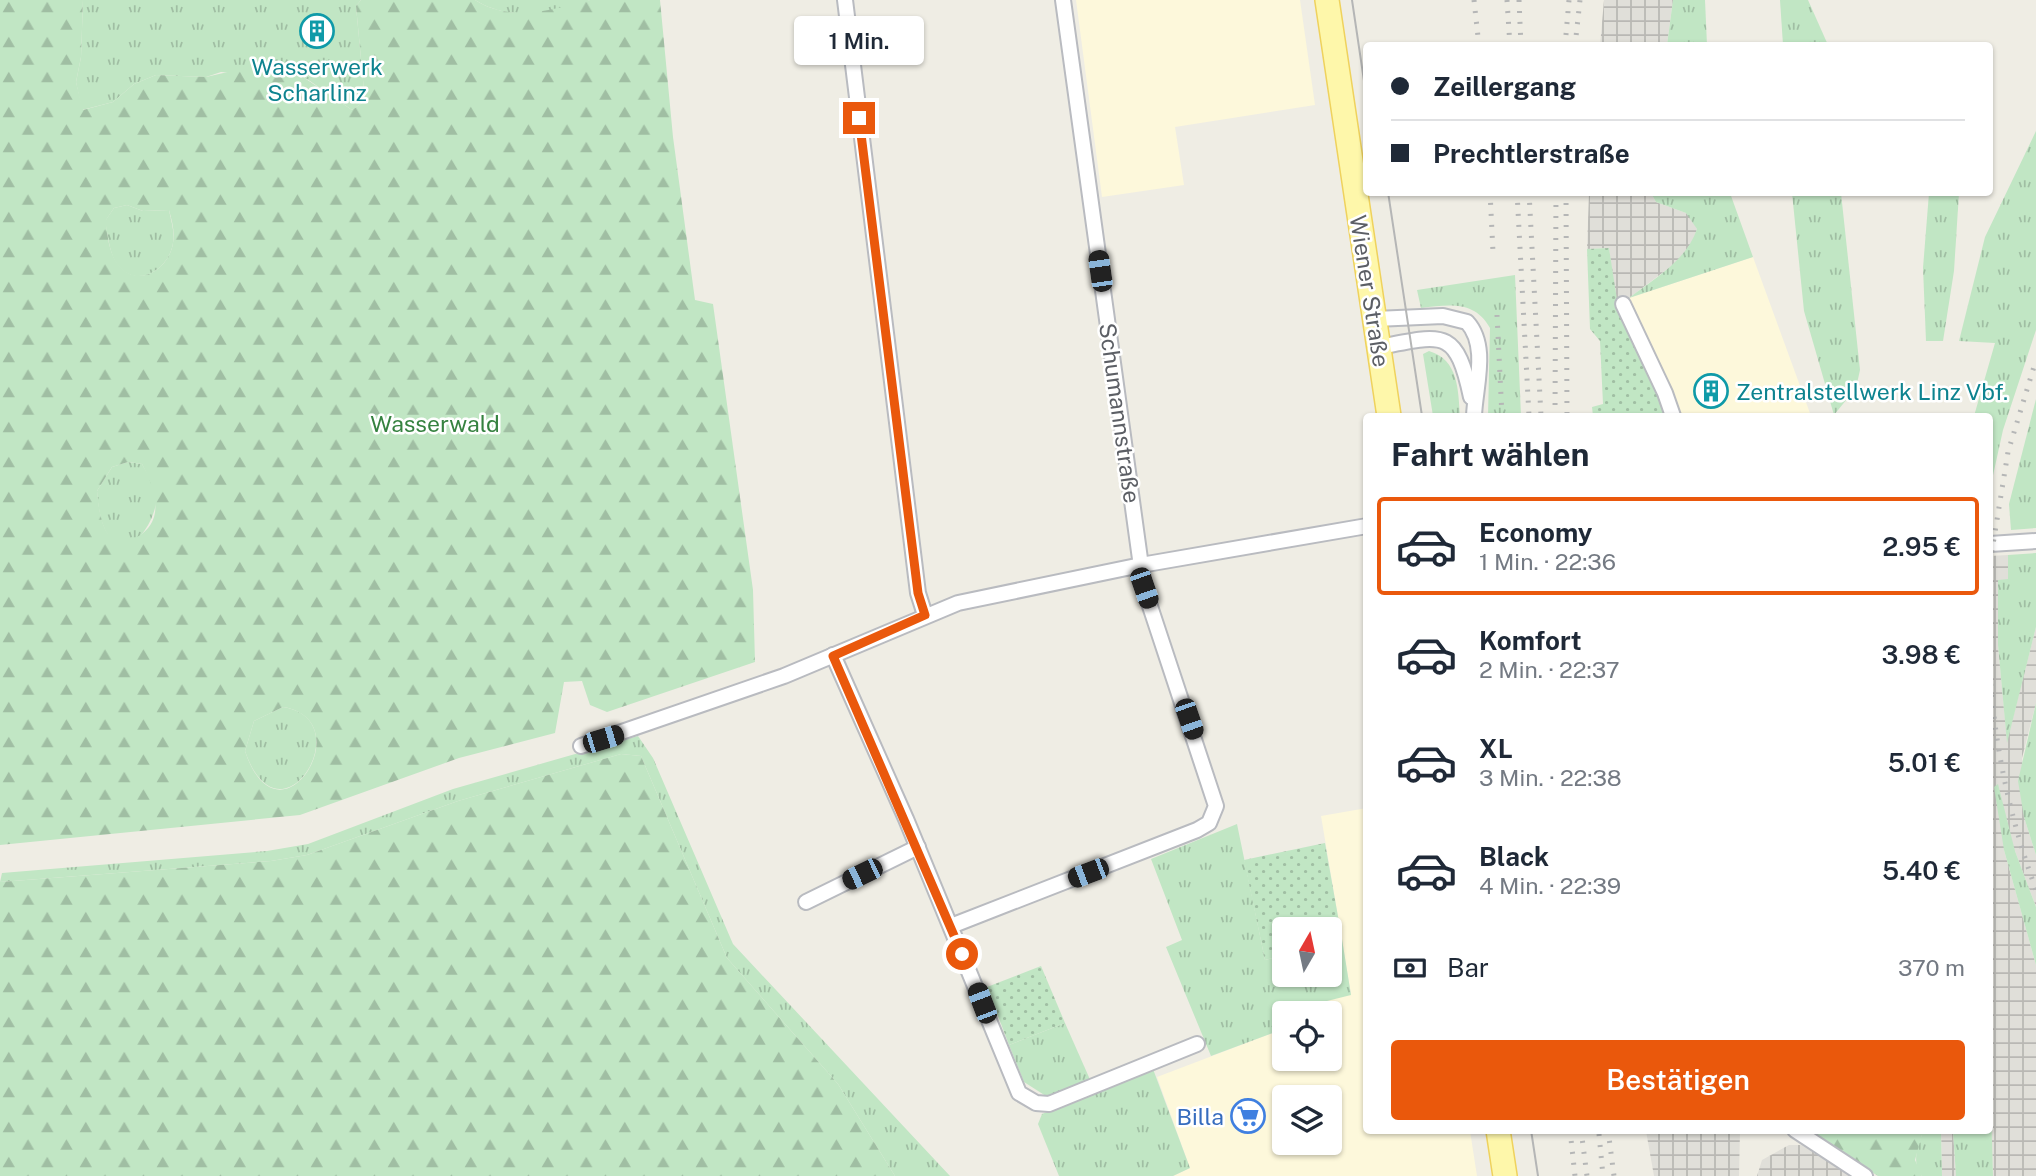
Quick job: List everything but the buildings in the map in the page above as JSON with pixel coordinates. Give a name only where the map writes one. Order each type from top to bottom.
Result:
[{"type":"main road","name":"Wiener Straße","points":[[1326,0],[1389,413]]},
{"type":"main road","points":[[1499,1134],[1505,1176]]},
{"type":"street","points":[[845,0],[918,593],[925,615]]},
{"type":"street","name":"Schumannstraße","points":[[951,926],[1197,830],[1214,816],[1216,806],[1212,787],[1144,588],[1063,0]]},
{"type":"street","points":[[1623,304],[1665,393],[1671,413]]},
{"type":"street","points":[[1375,319],[1443,316],[1467,322],[1477,339],[1478,373],[1474,413]]},
{"type":"street","points":[[1379,346],[1429,339],[1451,344],[1458,351],[1466,372],[1474,413]]},
{"type":"street","points":[[580,746],[719,700],[833,656],[925,615],[993,595],[1141,565],[1363,527]]},
{"type":"street","points":[[1993,544],[2036,541]]},
{"type":"street","points":[[833,656],[918,847],[1014,1084],[1026,1098],[1049,1104],[1065,1100],[1197,1044]]},
{"type":"street","points":[[806,902],[918,847]]},
{"type":"street","points":[[1801,1134],[1865,1176]]},
{"type":"shaded area","points":[[1076,0],[1300,0],[1315,105],[1175,127],[1184,185],[1102,197]]},
{"type":"shaded area","points":[[1604,0],[1673,0],[1667,42],[1600,42]]},
{"type":"shaded area","points":[[1589,196],[1653,196],[1656,202],[1686,213],[1694,220],[1697,229],[1693,241],[1678,261],[1629,298],[1616,303],[1609,248],[1587,249]]},
{"type":"shaded area","points":[[1753,257],[1810,413],[1678,413],[1631,309],[1629,298]]},
{"type":"shaded area","points":[[2008,555],[2009,580],[1998,580],[1998,645],[2007,741],[2036,627],[2036,703],[2022,758],[2024,817],[2036,855],[2036,907],[2015,851],[2004,850],[2036,965],[2036,1176],[1993,1176],[1993,556]]},
{"type":"shaded area","points":[[1363,809],[1363,1134],[1470,1134],[1477,1176],[1173,1176],[1190,1168],[1157,1077],[1272,1033],[1272,1071],[1342,1071],[1342,1001],[1325,1001],[1351,994],[1342,941],[1342,917],[1338,917],[1321,816]]},
{"type":"shaded area","points":[[1647,1134],[1740,1134],[1739,1176],[1654,1176]]},
{"type":"shaded area","points":[[1941,1134],[1953,1134],[1956,1176],[1942,1176]]},
{"type":"shaded area","points":[[1789,1145],[1801,1145],[1853,1176],[1757,1176],[1762,1160]]},
{"type":"green space","name":"Wasserwald","points":[[0,0],[83,0],[81,57],[76,82],[83,110],[113,102],[134,84],[156,75],[206,77],[245,68],[281,70],[306,79],[352,110],[365,101],[356,6],[361,0],[475,0],[489,7],[517,13],[546,10],[590,0],[660,0],[673,137],[695,300],[713,304],[753,590],[755,662],[607,712],[590,705],[582,681],[564,682],[555,733],[459,758],[300,815],[0,845]],"holes":[[[127,205],[143,211],[169,210],[172,222],[174,239],[170,253],[159,268],[142,276],[125,271],[114,259],[109,243],[106,220],[114,208]],[[128,462],[142,464],[155,501],[152,522],[145,531],[120,544],[105,528],[97,491],[112,467]],[[283,707],[306,717],[316,734],[315,754],[307,772],[293,786],[277,789],[260,779],[245,751],[254,721]]]},
{"type":"green space","points":[[83,0],[361,0],[356,6],[365,101],[352,110],[307,79],[221,72],[206,77],[156,75],[134,84],[113,102],[82,110],[76,82],[81,57]]},
{"type":"green space","points":[[475,0],[590,0],[562,9],[532,14],[502,11]]},
{"type":"green space","points":[[1673,0],[1705,0],[1707,42],[1667,42]]},
{"type":"green space","points":[[1780,0],[1808,0],[1827,42],[1783,42]]},
{"type":"green space","points":[[2036,131],[2036,330],[2003,430],[1993,475],[1993,413],[1975,413],[1995,343],[1959,341],[1985,237]]},
{"type":"green space","points":[[1653,196],[1731,196],[1753,257],[1629,298],[1678,260],[1697,229],[1686,213],[1656,202]]},
{"type":"green space","points":[[1792,196],[1841,196],[1860,370],[1856,388],[1836,413],[1833,413],[1804,311]]},
{"type":"green space","points":[[1929,196],[1959,196],[1954,271],[1943,341],[1926,341],[1923,268]]},
{"type":"green space","points":[[127,205],[143,211],[169,210],[172,222],[170,253],[159,268],[142,276],[125,272],[117,264],[109,243],[105,221],[114,208]]},
{"type":"green space","points":[[1609,248],[1619,313],[1662,400],[1665,413],[1593,413],[1592,407],[1603,404],[1600,341],[1590,329],[1587,249]]},
{"type":"green space","points":[[1515,275],[1521,413],[1488,413],[1490,328],[1484,319],[1460,306],[1421,308],[1417,290]]},
{"type":"green space","points":[[1429,351],[1439,355],[1451,369],[1457,386],[1460,413],[1433,413],[1423,354]]},
{"type":"green space","points":[[2036,399],[2036,528],[2011,530],[2009,504]]},
{"type":"green space","points":[[128,462],[142,464],[155,489],[156,502],[150,522],[144,531],[130,544],[122,545],[114,542],[106,532],[99,511],[97,491],[112,467]]},
{"type":"green space","points":[[2036,553],[2036,627],[2007,743],[1998,645],[1998,580],[2008,579],[2008,555]]},
{"type":"green space","points":[[2036,703],[2036,855],[2024,817],[2018,781]]},
{"type":"green space","points":[[283,707],[305,717],[315,733],[315,753],[307,772],[293,785],[277,789],[260,779],[245,751],[254,721]]},
{"type":"green space","points":[[638,736],[653,758],[733,944],[950,1176],[895,1176],[838,1084],[727,958],[641,756],[621,754],[458,801],[307,855],[271,861],[0,882],[2,873],[267,851],[308,844],[453,789]]},
{"type":"green space","points":[[621,754],[641,756],[727,958],[838,1084],[895,1176],[0,1176],[0,882],[271,861],[307,855],[458,801]]},
{"type":"green space","points":[[1998,784],[2015,851],[2036,907],[2036,965],[2004,850],[1994,787]]},
{"type":"green space","points":[[1237,824],[1265,960],[1272,958],[1272,987],[1342,987],[1342,939],[1351,995],[1327,1001],[1272,1001],[1272,1033],[1211,1056],[1166,947],[1182,940],[1151,859]]},
{"type":"green space","points":[[1325,843],[1338,917],[1272,917],[1272,958],[1265,960],[1244,860]]},
{"type":"green space","points":[[1041,966],[1065,1023],[1009,1045],[987,987]]},
{"type":"green space","points":[[1065,1023],[1092,1084],[1049,1098],[1024,1082],[1009,1045]]},
{"type":"green space","points":[[1153,1069],[1190,1168],[1173,1176],[1059,1176],[1038,1124],[1042,1114]]},
{"type":"green space","points":[[1812,1134],[1922,1134],[1915,1160],[1922,1176],[1878,1176]]},
{"type":"green space","points":[[1922,1134],[1941,1134],[1942,1176],[1922,1176],[1916,1154]]},
{"type":"green space","points":[[1953,1134],[1992,1134],[1993,1176],[1956,1176]]},
{"type":"tram line","points":[[1352,0],[1363,74]]},
{"type":"tram line","points":[[1389,196],[1422,413]]},
{"type":"tram line","points":[[1532,1134],[1538,1176]]},
{"type":"railway","points":[[1474,0],[1479,42]]},
{"type":"railway","points":[[1507,0],[1510,42]]},
{"type":"railway","points":[[1519,0],[1521,42]]},
{"type":"railway","points":[[1565,42],[1569,0]]},
{"type":"railway","points":[[1575,42],[1580,0]]},
{"type":"railway","points":[[1490,196],[1493,252]]},
{"type":"railway","points":[[1517,196],[1529,413]]},
{"type":"railway","points":[[1529,196],[1541,413]]},
{"type":"railway","points":[[1555,413],[1556,196]]},
{"type":"railway","points":[[1566,196],[1567,413]]},
{"type":"railway","points":[[1497,315],[1502,413]]},
{"type":"railway","points":[[1993,544],[2008,452],[2036,360]]},
{"type":"railway","points":[[1993,701],[2005,783],[2036,890]]},
{"type":"railway","points":[[1570,1134],[1575,1176]]},
{"type":"railway","points":[[1582,1134],[1587,1176]]},
{"type":"railway","points":[[1599,1134],[1603,1176]]},
{"type":"railway","points":[[1609,1134],[1614,1176]]},
{"type":"place","name":"Wasserwerk Scharlinz","points":[[317,31]]},
{"type":"place","name":"Zentralstellwerk Linz Vbf.","points":[[1711,391]]},
{"type":"place","name":"Billa","points":[[1248,1116]]},
{"type":"route","points":[[859,118],[918,593],[925,615],[833,656],[906,819],[962,954]]}]
